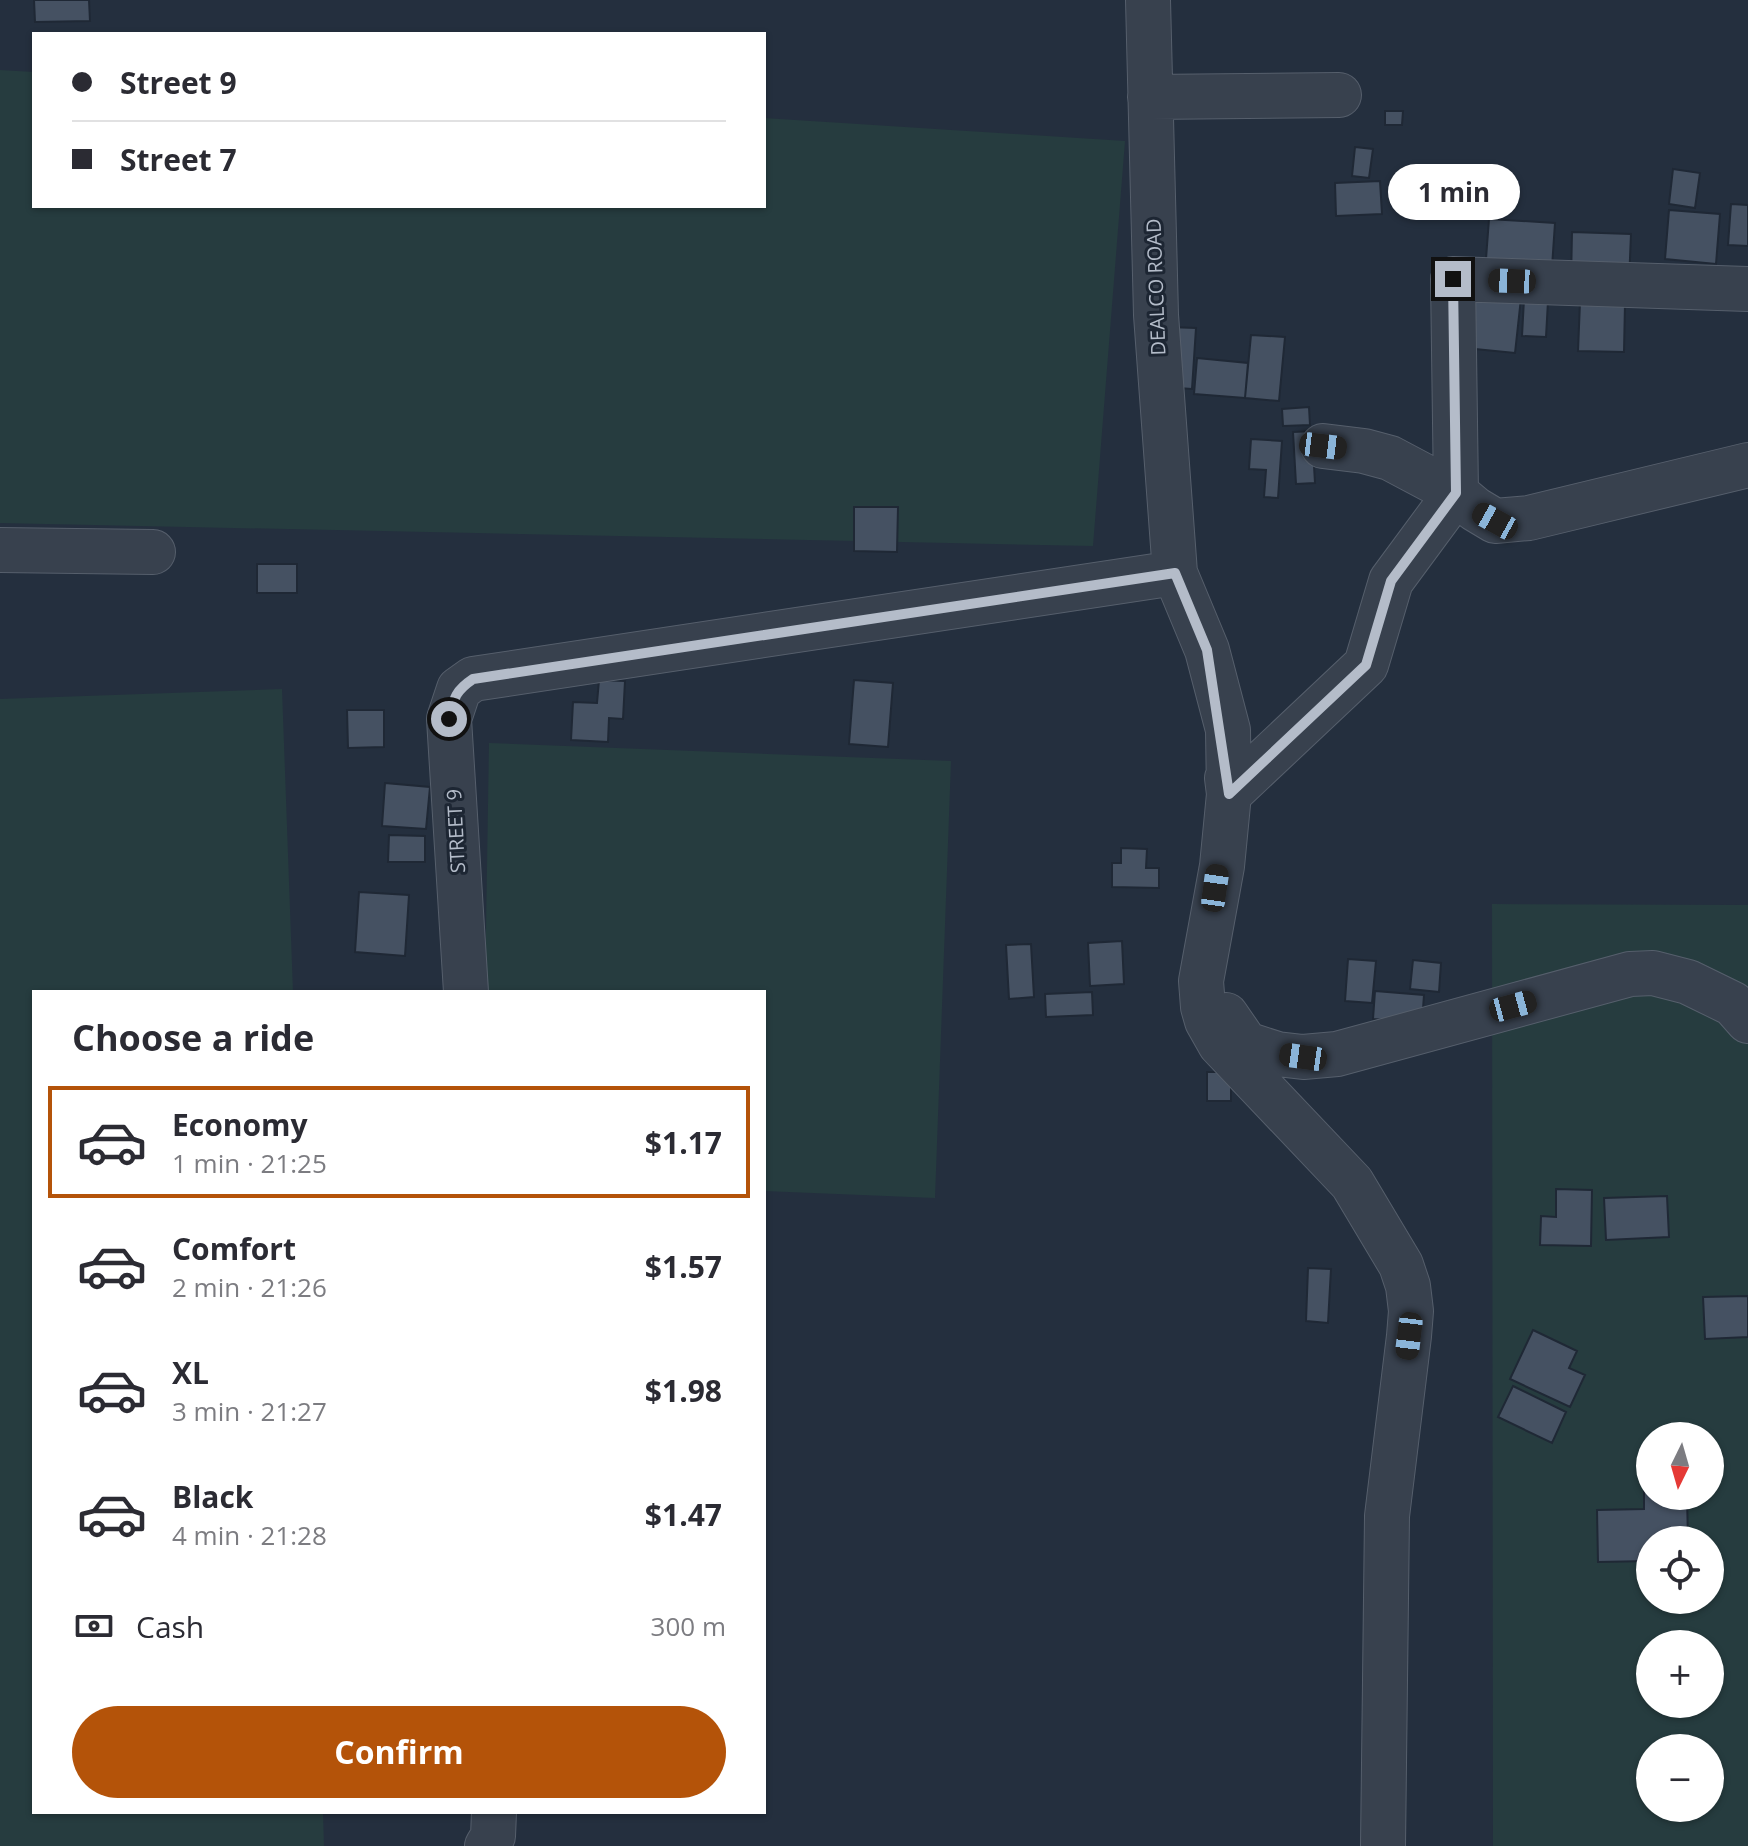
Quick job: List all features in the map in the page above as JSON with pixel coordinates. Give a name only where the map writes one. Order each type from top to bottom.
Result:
[{"type":"street","name":"DEALCO ROAD","points":[[1148,0],[1156,315],[1175,573],[1207,650],[1228,730],[1229,794],[1222,866],[1201,981],[1203,1007],[1220,1044],[1352,1183],[1401,1265],[1408,1286],[1411,1311],[1409,1336],[1387,1516],[1383,1846]]},
{"type":"street","points":[[1150,97],[1339,95]]},
{"type":"street","points":[[1229,794],[1366,665],[1391,581],[1456,493],[1453,279],[1748,289]]},
{"type":"street","points":[[1323,446],[1390,458],[1456,493],[1495,521],[1529,518],[1748,465]]},
{"type":"street","points":[[0,550],[153,552]]},
{"type":"street","name":"STREET 9","points":[[466,990],[449,719],[459,689],[473,679],[1175,573]]},
{"type":"street","points":[[1201,981],[1246,1044],[1277,1054],[1303,1057],[1337,1054],[1630,974],[1653,973],[1688,982],[1733,1004],[1748,1021]]},
{"type":"street","points":[[487,1846],[493,1836],[494,1814]]},
{"type":"green space","points":[[0,70],[32,72],[32,208],[766,208],[766,118],[1125,141],[1093,546],[0,523]]},
{"type":"green space","points":[[282,689],[293,990],[32,990],[32,1814],[323,1814],[324,1846],[0,1846],[0,699]]},
{"type":"green space","points":[[489,743],[951,761],[935,1198],[766,1191],[766,990],[485,990]]},
{"type":"green space","points":[[1492,904],[1748,905],[1748,1846],[1493,1846]]},
{"type":"building","points":[[34,0],[89,0],[90,21],[35,22]]},
{"type":"building","points":[[1385,111],[1403,111],[1402,125],[1385,125]]},
{"type":"building","points":[[1355,147],[1373,149],[1369,178],[1352,176]]},
{"type":"building","points":[[1673,169],[1700,173],[1695,208],[1669,204]]},
{"type":"building","points":[[1380,181],[1382,214],[1336,216],[1335,183]]},
{"type":"building","points":[[1731,204],[1748,205],[1748,246],[1728,245]]},
{"type":"building","points":[[1669,210],[1720,214],[1716,264],[1665,259]]},
{"type":"building","points":[[1489,219],[1555,223],[1551,282],[1486,259]]},
{"type":"building","points":[[1572,232],[1631,234],[1629,282],[1571,281]]},
{"type":"building","points":[[1470,293],[1521,298],[1515,353],[1465,348]]},
{"type":"building","points":[[1524,299],[1548,301],[1546,337],[1522,336]]},
{"type":"building","points":[[1580,302],[1625,303],[1624,352],[1578,351]]},
{"type":"building","points":[[1169,327],[1196,328],[1192,389],[1164,387]]},
{"type":"building","points":[[1251,335],[1285,337],[1279,401],[1245,398]]},
{"type":"building","points":[[1197,358],[1248,363],[1245,398],[1194,394]]},
{"type":"building","points":[[1309,407],[1310,425],[1283,426],[1282,409]]},
{"type":"building","points":[[1312,431],[1315,483],[1296,484],[1293,432]]},
{"type":"building","points":[[1251,439],[1282,441],[1278,498],[1264,497],[1266,470],[1249,469]]},
{"type":"building","points":[[854,507],[898,507],[897,552],[854,551]]},
{"type":"building","points":[[257,564],[297,564],[297,593],[257,593]]},
{"type":"building","points":[[599,680],[625,681],[623,719],[609,718],[608,742],[571,740],[573,702],[597,703]]},
{"type":"building","points":[[854,680],[893,683],[888,747],[849,744]]},
{"type":"building","points":[[347,710],[384,710],[384,747],[348,748]]},
{"type":"building","points":[[385,783],[430,787],[426,829],[382,826]]},
{"type":"building","points":[[389,835],[425,836],[425,862],[388,862]]},
{"type":"building","points":[[1121,848],[1147,849],[1146,868],[1159,868],[1159,888],[1112,887],[1112,863],[1121,863]]},
{"type":"building","points":[[359,892],[409,895],[405,956],[355,952]]},
{"type":"building","points":[[1122,941],[1124,984],[1090,986],[1088,943]]},
{"type":"building","points":[[1031,944],[1034,997],[1009,999],[1006,945]]},
{"type":"building","points":[[1348,959],[1376,961],[1372,1003],[1345,1001]]},
{"type":"building","points":[[1413,960],[1441,963],[1439,992],[1410,989]]},
{"type":"building","points":[[1375,991],[1424,995],[1422,1023],[1373,1019]]},
{"type":"building","points":[[1092,992],[1093,1015],[1046,1017],[1045,994]]},
{"type":"building","points":[[1207,1072],[1231,1072],[1231,1101],[1207,1101]]},
{"type":"building","points":[[1556,1189],[1592,1190],[1591,1246],[1540,1245],[1541,1216],[1556,1217]]},
{"type":"building","points":[[1667,1196],[1669,1237],[1606,1240],[1604,1198]]},
{"type":"building","points":[[1308,1268],[1331,1269],[1328,1323],[1306,1321]]},
{"type":"building","points":[[1748,1296],[1748,1337],[1705,1339],[1703,1297]]},
{"type":"building","points":[[1533,1330],[1577,1351],[1569,1368],[1585,1375],[1570,1407],[1510,1379]]},
{"type":"building","points":[[1513,1386],[1566,1412],[1552,1443],[1498,1417]]},
{"type":"building","points":[[1597,1510],[1687,1510],[1688,1526],[1636,1526],[1636,1561],[1598,1562]]},
{"type":"route","points":[[449,719],[459,689],[473,679],[1175,573],[1207,650],[1229,794],[1366,665],[1391,581],[1456,493],[1453,279]]}]
